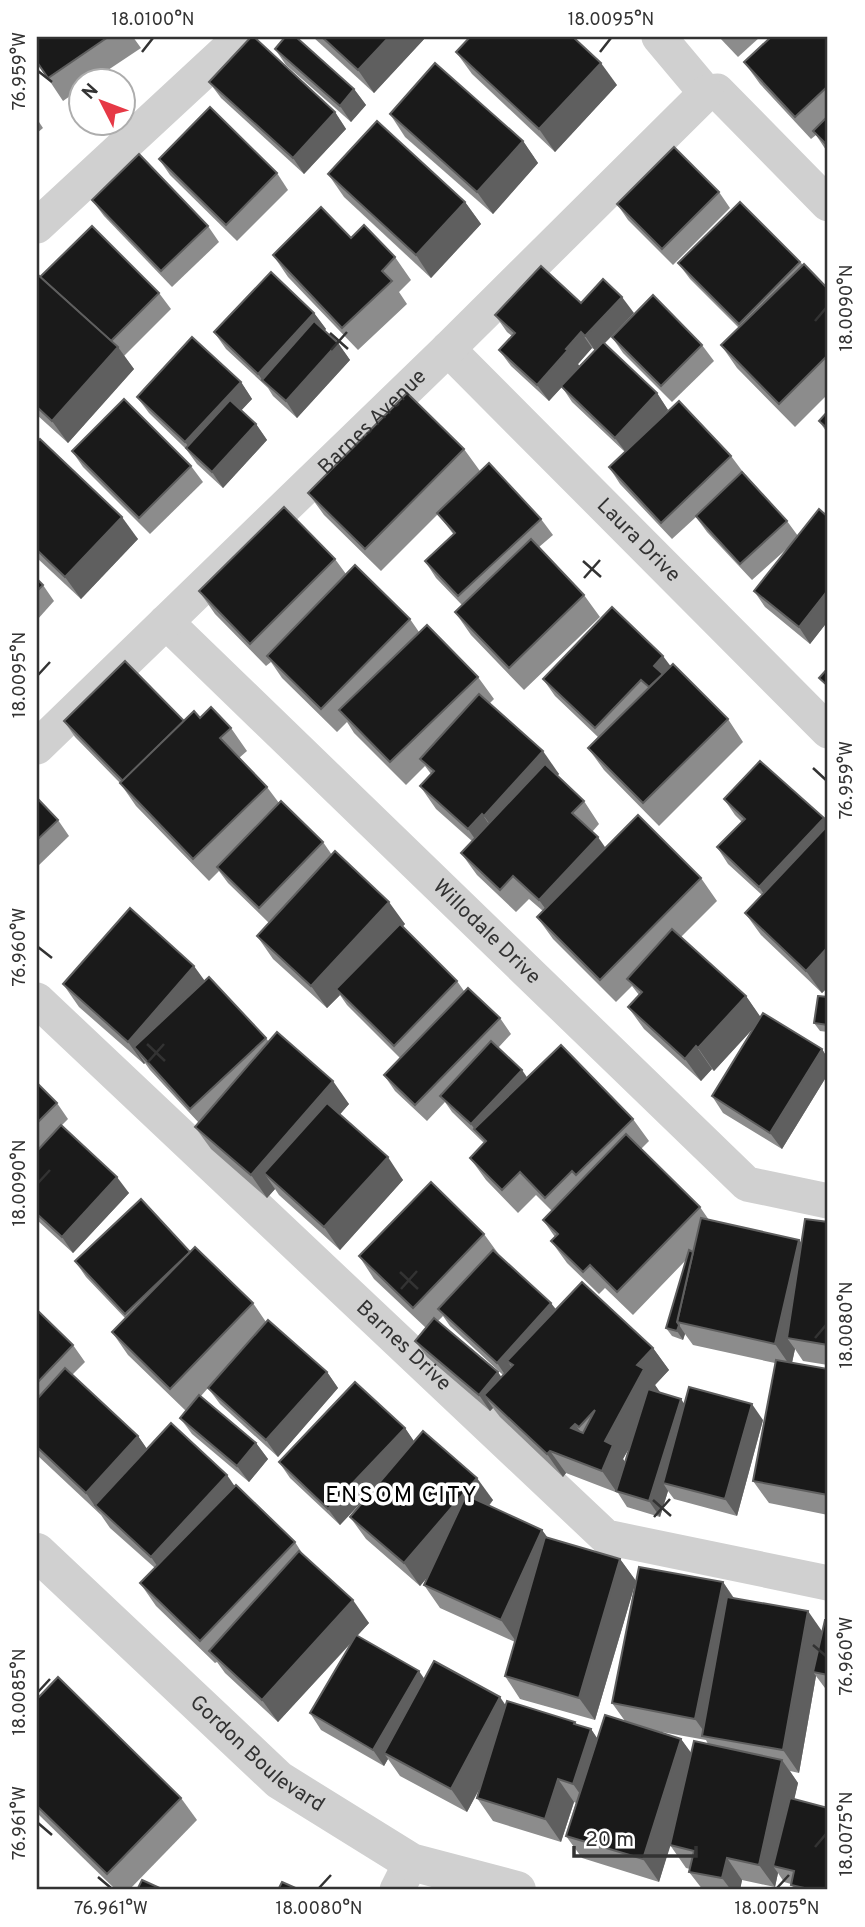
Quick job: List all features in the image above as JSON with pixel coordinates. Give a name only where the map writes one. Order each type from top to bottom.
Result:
[{"type":"street","points":[[37,226],[205,49],[241,37]]},
{"type":"street","points":[[659,37],[706,93],[717,91],[828,204]]},
{"type":"street","name":"Barnes Avenue","points":[[37,747],[448,349],[706,93]]},
{"type":"street","name":"Laura Drive","points":[[448,349],[828,731]]},
{"type":"street","name":"Willodale Drive","points":[[166,622],[747,1184],[828,1201]]},
{"type":"street","name":"Barnes Drive","points":[[37,1000],[607,1537],[828,1583]]},
{"type":"street","name":"Gordon Boulevard","points":[[37,1552],[279,1780],[404,1876],[517,1890]]},
{"type":"building","points":[[37,37],[108,37],[48,78],[37,62]]},
{"type":"building","points":[[251,37],[335,112],[293,158],[209,82]]},
{"type":"building","points":[[285,37],[296,37],[354,89],[340,106],[275,49]]},
{"type":"building","points":[[322,37],[389,37],[358,70]]},
{"type":"building","points":[[470,37],[573,37],[601,63],[539,129],[456,52]]},
{"type":"building","points":[[771,37],[828,37],[828,86],[795,117],[744,62]]},
{"type":"building","points":[[435,63],[523,141],[477,192],[390,114]]},
{"type":"building","points":[[210,107],[277,173],[226,225],[159,159]]},
{"type":"building","points":[[828,116],[828,146],[813,131]]},
{"type":"building","points":[[377,121],[465,202],[416,255],[328,174]]},
{"type":"building","points":[[674,147],[719,192],[662,249],[617,204]]},
{"type":"building","points":[[139,154],[208,226],[161,271],[92,200]]},
{"type":"building","points":[[740,202],[800,262],[739,324],[678,263]]},
{"type":"building","points":[[321,207],[351,238],[364,225],[395,257],[382,271],[392,281],[342,328],[273,255]]},
{"type":"building","points":[[92,226],[159,293],[111,341],[40,277]]},
{"type":"building","points":[[804,264],[828,289],[828,355],[779,404],[721,345]]},
{"type":"building","points":[[541,266],[581,303],[603,279],[622,297],[585,336],[581,332],[537,385],[499,350],[515,333],[495,315]]},
{"type":"building","points":[[271,272],[314,313],[258,374],[214,332]]},
{"type":"building","points":[[37,274],[118,347],[52,421],[37,407]]},
{"type":"building","points":[[653,295],[702,345],[661,386],[612,337]]},
{"type":"building","points":[[314,321],[338,343],[286,401],[262,380]]},
{"type":"building","points":[[192,337],[241,382],[185,442],[137,397]]},
{"type":"building","points":[[603,342],[657,393],[615,438],[561,386]]},
{"type":"building","points":[[407,393],[464,449],[365,549],[308,493]]},
{"type":"building","points":[[124,399],[191,466],[139,518],[72,451]]},
{"type":"building","points":[[230,400],[256,424],[212,472],[186,448]]},
{"type":"building","points":[[679,401],[731,456],[661,523],[609,467]]},
{"type":"building","points":[[828,411],[828,429],[819,421]]},
{"type":"building","points":[[40,439],[122,517],[65,577],[37,550],[37,442]]},
{"type":"building","points":[[489,463],[541,519],[458,596],[425,561],[455,533],[437,513]]},
{"type":"building","points":[[742,472],[787,521],[740,564],[696,516]]},
{"type":"building","points":[[284,507],[335,559],[250,644],[199,591]]},
{"type":"building","points":[[819,509],[828,517],[828,590],[799,627],[754,591]]},
{"type":"building","points":[[531,539],[584,595],[509,668],[455,612]]},
{"type":"building","points":[[355,565],[410,619],[321,709],[267,656]]},
{"type":"building","points":[[37,579],[43,585],[37,591]]},
{"type":"building","points":[[612,607],[663,656],[654,666],[663,674],[649,687],[641,680],[595,728],[543,679]]},
{"type":"building","points":[[427,625],[478,677],[390,762],[339,710]]},
{"type":"building","points":[[125,661],[184,721],[123,781],[64,721]]},
{"type":"building","points":[[673,664],[728,719],[643,803],[588,748]]},
{"type":"building","points":[[828,668],[828,686],[819,678]]},
{"type":"building","points":[[479,694],[543,751],[484,816],[482,814],[468,829],[420,786],[434,771],[420,759]]},
{"type":"building","points":[[211,707],[231,728],[220,738],[267,787],[193,859],[120,783],[194,711],[200,718]]},
{"type":"building","points":[[760,761],[824,818],[759,887],[717,847],[745,819],[724,799]]},
{"type":"building","points":[[545,764],[584,801],[572,813],[598,837],[539,900],[513,876],[500,890],[461,853]]},
{"type":"building","points":[[37,798],[58,820],[37,840]]},
{"type":"building","points":[[281,801],[323,842],[259,908],[217,867]]},
{"type":"building","points":[[638,815],[701,878],[600,980],[537,917]]},
{"type":"building","points":[[827,826],[828,947],[806,971],[745,913]]},
{"type":"building","points":[[335,851],[389,902],[311,986],[257,936]]},
{"type":"building","points":[[130,908],[194,966],[128,1042],[63,984]]},
{"type":"building","points":[[400,924],[457,981],[394,1046],[336,989]]},
{"type":"building","points":[[672,929],[746,996],[685,1059],[628,1007],[642,992],[627,979]]},
{"type":"building","points":[[209,977],[266,1038],[190,1109],[134,1047]]},
{"type":"building","points":[[468,988],[500,1018],[415,1105],[384,1075]]},
{"type":"building","points":[[818,996],[828,997],[828,1025],[814,1023]]},
{"type":"building","points":[[763,1013],[822,1049],[770,1133],[712,1096]]},
{"type":"building","points":[[277,1032],[333,1081],[251,1175],[195,1127]]},
{"type":"building","points":[[491,1041],[522,1070],[471,1124],[440,1096]]},
{"type":"building","points":[[561,1045],[633,1119],[576,1175],[572,1171],[545,1198],[520,1172],[502,1190],[470,1158],[486,1141],[474,1129]]},
{"type":"building","points":[[37,1083],[57,1103],[37,1123]]},
{"type":"building","points":[[327,1103],[388,1157],[324,1227],[264,1173]]},
{"type":"building","points":[[61,1125],[117,1177],[62,1237],[37,1214],[37,1151]]},
{"type":"building","points":[[626,1134],[700,1207],[617,1292],[590,1265],[583,1272],[551,1241],[558,1234],[543,1220]]},
{"type":"building","points":[[431,1182],[484,1234],[413,1308],[359,1256]]},
{"type":"building","points":[[141,1199],[190,1252],[125,1314],[75,1261]]},
{"type":"building","points":[[701,1218],[799,1240],[775,1344],[677,1322]]},
{"type":"building","points":[[805,1219],[828,1222],[828,1345],[787,1338]]},
{"type":"building","points":[[195,1247],[253,1303],[170,1389],[112,1332]]},
{"type":"building","points":[[493,1250],[551,1303],[497,1363],[438,1309]]},
{"type":"building","points":[[689,1250],[693,1252],[677,1331],[666,1328]]},
{"type":"building","points":[[582,1282],[653,1348],[637,1365],[644,1369],[605,1441],[613,1445],[602,1471],[550,1451],[547,1454],[484,1395],[513,1365],[507,1361]],"holes":[[[595,1410],[583,1433],[571,1428],[575,1424],[579,1427]]]},
{"type":"building","points":[[37,1310],[73,1345],[37,1383]]},
{"type":"building","points":[[434,1318],[498,1372],[479,1395],[415,1341]]},
{"type":"building","points":[[268,1320],[327,1372],[266,1440],[208,1388]]},
{"type":"building","points":[[776,1360],[828,1369],[828,1495],[753,1481]]},
{"type":"building","points":[[65,1368],[138,1436],[86,1493],[37,1447],[37,1399]]},
{"type":"building","points":[[355,1382],[405,1428],[328,1509],[279,1462]]},
{"type":"building","points":[[689,1387],[752,1404],[725,1499],[663,1483]]},
{"type":"building","points":[[648,1389],[681,1399],[649,1501],[616,1491]]},
{"type":"building","points":[[199,1395],[256,1443],[237,1466],[180,1418]]},
{"type":"building","points":[[171,1423],[227,1475],[151,1557],[95,1505]]},
{"type":"building","points":[[423,1431],[477,1478],[404,1563],[350,1517]]},
{"type":"building","points":[[236,1485],[295,1542],[200,1641],[140,1583]]},
{"type":"building","points":[[466,1495],[542,1530],[501,1620],[424,1585]]},
{"type":"building","points":[[545,1537],[620,1559],[579,1698],[505,1676]]},
{"type":"building","points":[[299,1551],[353,1600],[262,1700],[209,1651]]},
{"type":"building","points":[[639,1567],[723,1582],[695,1719],[612,1703]]},
{"type":"building","points":[[727,1597],[808,1611],[783,1750],[702,1736]]},
{"type":"building","points":[[825,1620],[828,1620],[828,1675],[813,1672]]},
{"type":"building","points":[[356,1635],[419,1671],[373,1750],[310,1713]]},
{"type":"building","points":[[434,1661],[500,1697],[451,1789],[384,1753]]},
{"type":"building","points":[[58,1677],[181,1798],[107,1874],[37,1806],[37,1699]]},
{"type":"building","points":[[507,1701],[591,1729],[573,1784],[558,1779],[545,1819],[477,1798]]},
{"type":"building","points":[[605,1715],[681,1739],[643,1859],[566,1836]]},
{"type":"building","points":[[694,1741],[782,1760],[759,1865],[727,1858],[722,1878],[689,1872],[694,1851],[670,1845]]},
{"type":"building","points":[[790,1798],[828,1808],[828,1890],[791,1885],[794,1871],[773,1866]]},
{"type":"building","points":[[142,1880],[164,1890],[137,1890]]},
{"type":"building","points":[[282,1882],[300,1890],[278,1890]]},
{"type":"district","name":"ENSOM CITY","points":[[402,1496]]}]
